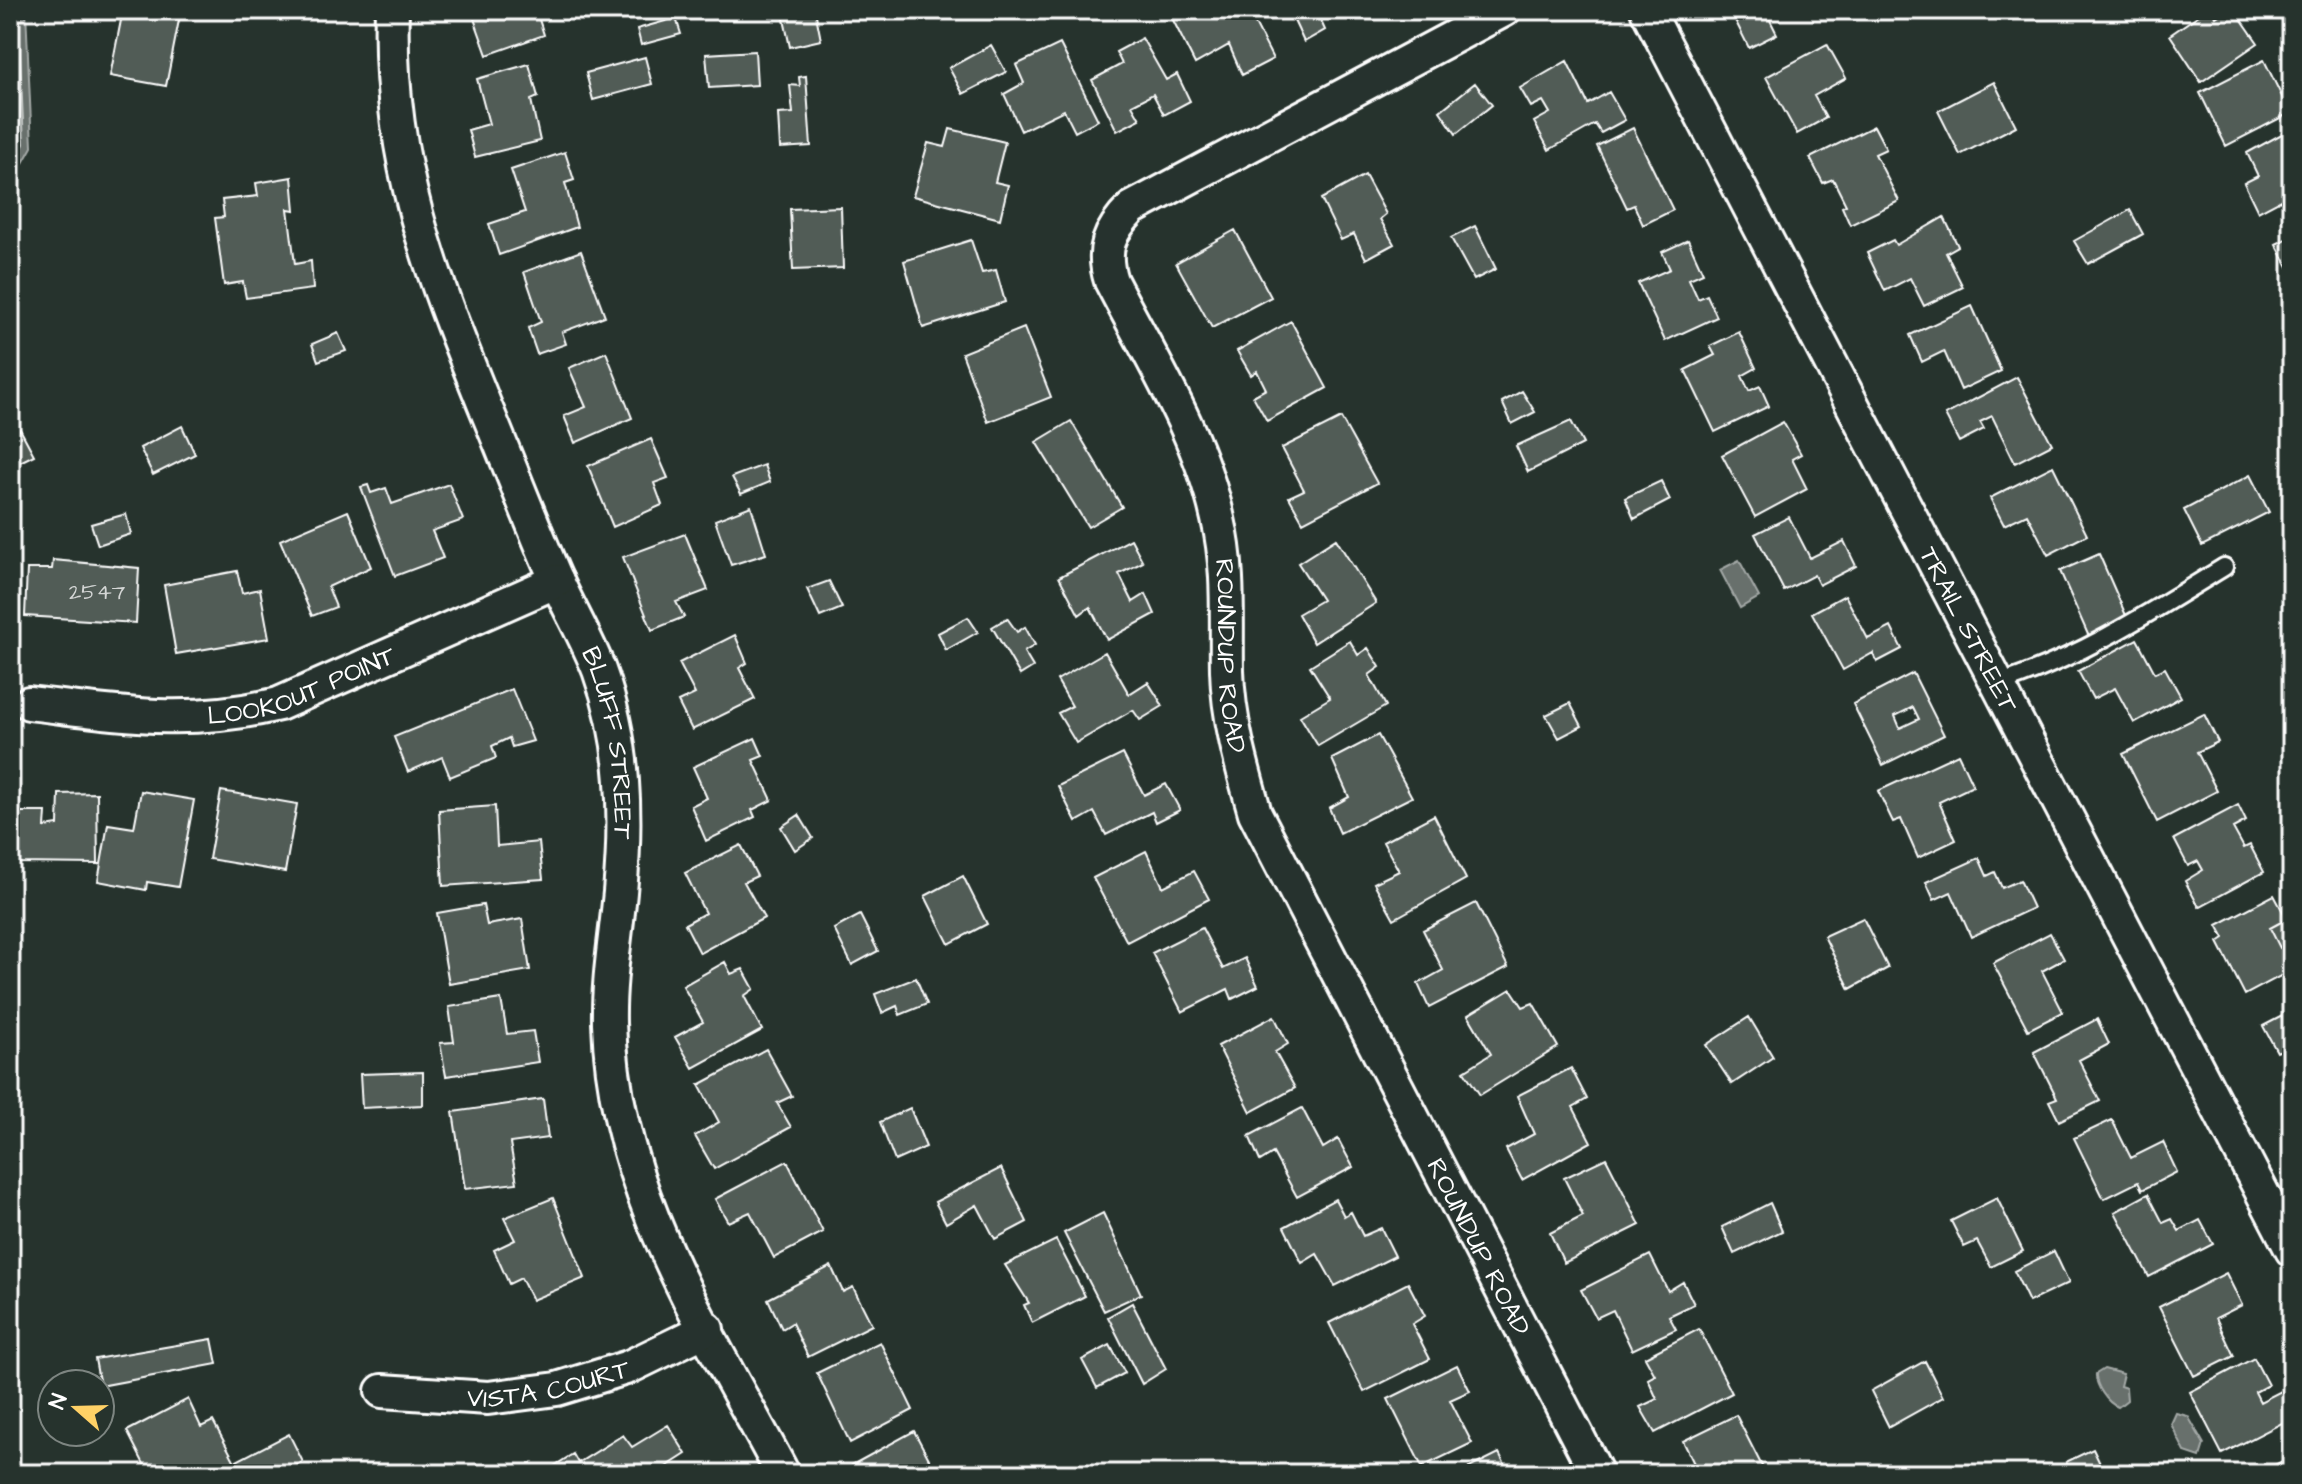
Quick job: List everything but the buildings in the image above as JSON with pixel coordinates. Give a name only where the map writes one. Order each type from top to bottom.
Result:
[{"type":"street","name":"BLUFF STREET","points":[[392,10],[391,49],[401,159],[418,231],[451,322],[557,581],[599,670],[617,739],[624,788],[625,835],[610,980],[609,1022],[616,1099],[638,1188],[690,1301],[783,1474]]},
{"type":"street","name":"ROUNDUP ROAD","points":[[1504,10],[1132,208],[1117,223],[1107,242],[1105,261],[1111,281],[1181,417],[1218,518],[1229,610],[1227,673],[1233,722],[1255,813],[1597,1474]]},
{"type":"street","name":"TRAIL STREET","points":[[1647,10],[2292,1250]]},
{"type":"street","name":"LOOKOUT POINT","points":[[29,703],[135,716],[195,719],[232,715],[279,704],[557,581]]},
{"type":"street","name":"VISTA COURT","points":[[382,1391],[488,1398],[557,1389],[629,1367],[707,1329]]},
{"type":"lane","points":[[1998,684],[2034,673],[2120,632],[2224,567]]},
{"type":"water","points":[[10,10],[26,10],[32,147],[10,186]]},
{"type":"water","points":[[1739,560],[1759,597],[1740,608],[1720,570]]},
{"type":"water","points":[[2104,1369],[2123,1374],[2120,1386],[2126,1388],[2127,1400],[2118,1407],[2106,1398],[2097,1383],[2096,1374]]},
{"type":"water","points":[[2176,1413],[2188,1416],[2204,1444],[2200,1457],[2185,1452],[2171,1424]]}]
